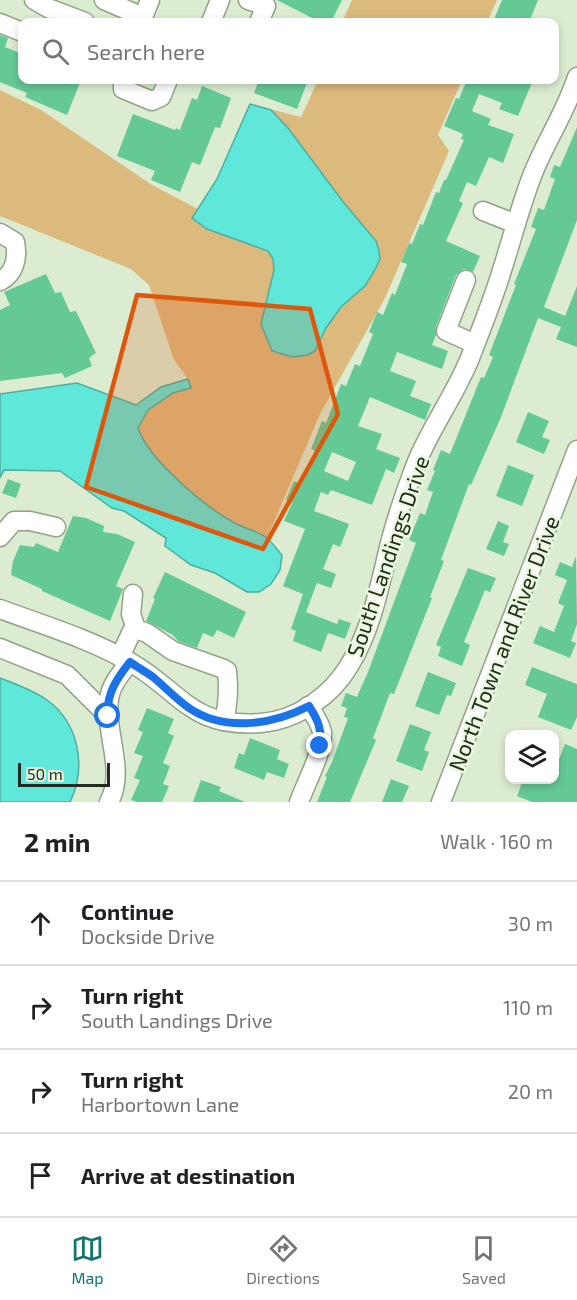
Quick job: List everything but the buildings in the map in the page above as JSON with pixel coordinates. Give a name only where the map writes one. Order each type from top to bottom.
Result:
[{"type":"street","points":[[104,0],[144,13]]},
{"type":"street","points":[[213,18],[220,0]]},
{"type":"street","points":[[248,0],[266,6],[261,18]]},
{"type":"street","points":[[30,18],[36,1],[76,18]]},
{"type":"street","points":[[0,23],[18,30]]},
{"type":"street","name":"South Landings Drive","points":[[0,609],[125,659],[153,677],[189,708],[224,722],[261,723],[278,720],[309,706],[330,690],[349,667],[356,653],[379,591],[400,509],[416,464],[457,387],[475,344],[501,274],[535,168],[564,111],[577,77]]},
{"type":"street","points":[[123,84],[123,89],[152,101],[161,97],[166,84]]},
{"type":"street","points":[[483,211],[516,224]]},
{"type":"street","points":[[0,233],[15,242],[18,255],[11,272],[0,281]]},
{"type":"street","points":[[466,280],[446,331],[475,344]]},
{"type":"street","name":"North Town and River Drive","points":[[441,802],[577,450]]},
{"type":"street","points":[[0,537],[14,521],[30,521],[56,527]]},
{"type":"street","points":[[110,802],[115,783],[114,754],[108,716],[111,692],[136,629],[131,614],[133,594]]},
{"type":"street","points":[[136,629],[147,633],[173,651],[227,671],[227,708],[224,722]]},
{"type":"street","points":[[0,648],[67,675],[108,716]]},
{"type":"street","points":[[299,802],[320,746],[322,733],[309,706]]},
{"type":"highlighted area","points":[[137,295],[310,309],[338,414],[263,549],[86,487]]},
{"type":"shaded area","points":[[352,0],[497,0],[489,18],[344,18]]},
{"type":"shaded area","points":[[316,84],[460,84],[438,135],[449,151],[385,298],[320,414],[267,538],[229,520],[203,502],[176,480],[144,441],[138,428],[148,410],[173,393],[191,388],[188,379],[174,360],[149,285],[131,269],[0,216],[0,90],[41,110],[152,185],[198,209],[217,179],[250,104],[301,117]]},
{"type":"water","points":[[250,104],[271,110],[288,128],[344,203],[376,241],[379,251],[380,259],[365,286],[341,307],[326,328],[315,351],[308,355],[292,357],[272,351],[261,324],[274,270],[273,259],[268,251],[207,229],[192,218],[217,179]]},
{"type":"water","points":[[188,379],[191,388],[173,393],[148,410],[138,428],[153,454],[178,481],[221,515],[267,538],[282,555],[280,570],[271,584],[259,592],[247,592],[215,573],[191,565],[165,546],[166,538],[124,511],[112,508],[60,471],[4,470],[0,478],[0,394],[77,383],[136,405],[161,387]]},
{"type":"water","points":[[0,678],[42,696],[58,710],[73,733],[79,760],[75,789],[70,802],[0,802]]},
{"type":"route","points":[[108,716],[111,692],[117,679],[130,662],[153,677],[189,708],[217,720],[231,723],[261,723],[278,720],[309,706],[322,733],[320,746]]}]
